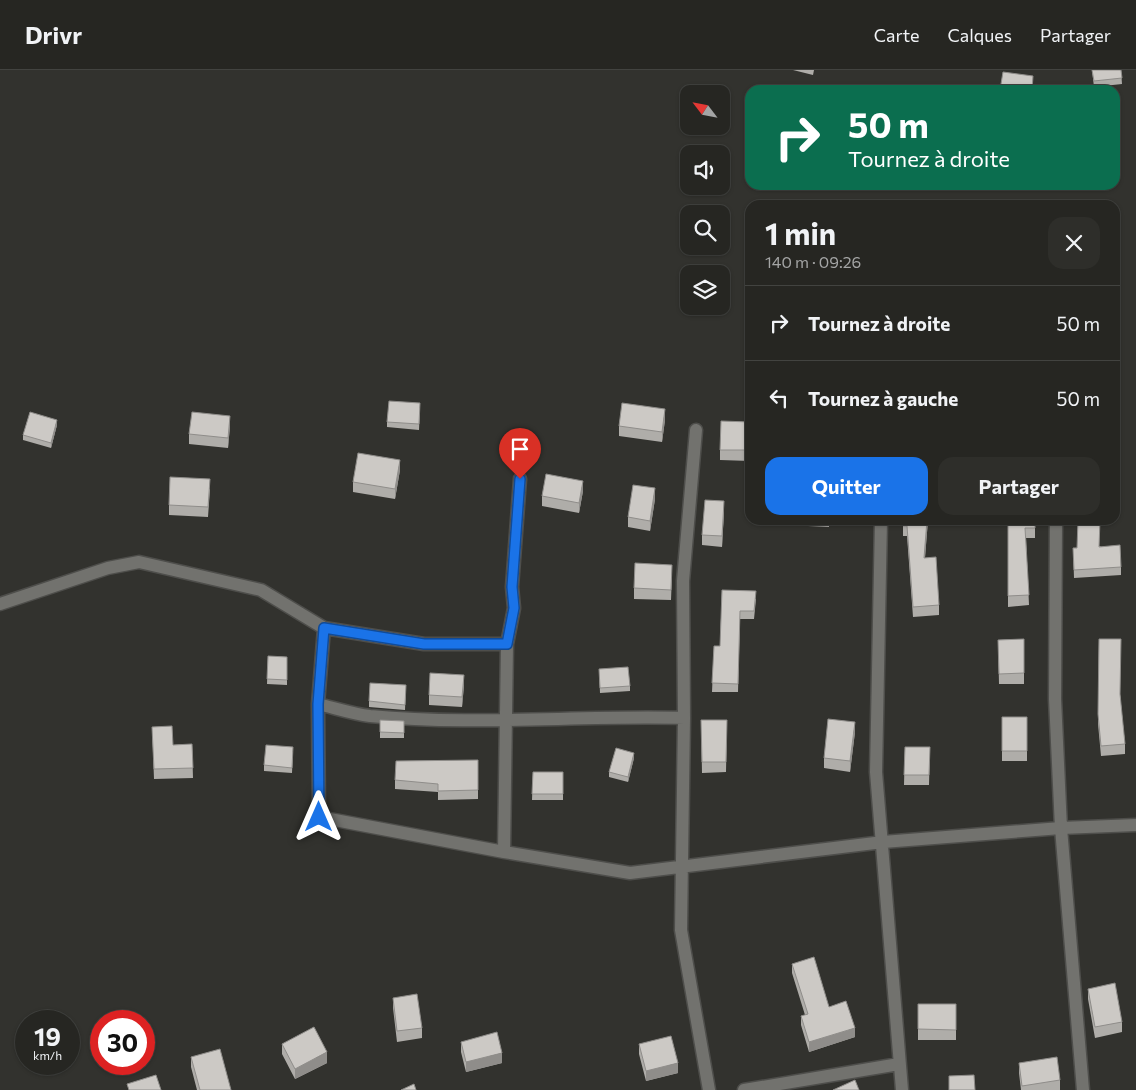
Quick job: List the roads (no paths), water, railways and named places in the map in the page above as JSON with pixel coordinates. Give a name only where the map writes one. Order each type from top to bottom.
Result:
[{"type":"street","points":[[696,430],[682,581],[684,718],[681,930],[709,1090]]},
{"type":"street","points":[[504,852],[504,721],[507,644],[514,608],[512,587],[520,479]]},
{"type":"street","points":[[881,525],[876,772],[902,1090]]},
{"type":"street","points":[[1056,525],[1055,699],[1060,828],[1083,1090]]},
{"type":"street","points":[[0,604],[108,568],[139,562],[261,590],[324,628],[424,644],[507,644]]},
{"type":"street","points":[[324,628],[318,704],[319,817],[504,852],[630,873],[682,865],[883,842],[1060,828],[1136,825]]},
{"type":"street","points":[[318,704],[369,716],[504,721],[635,717],[684,718]]},
{"type":"street","points":[[744,1090],[899,1064]]}]
